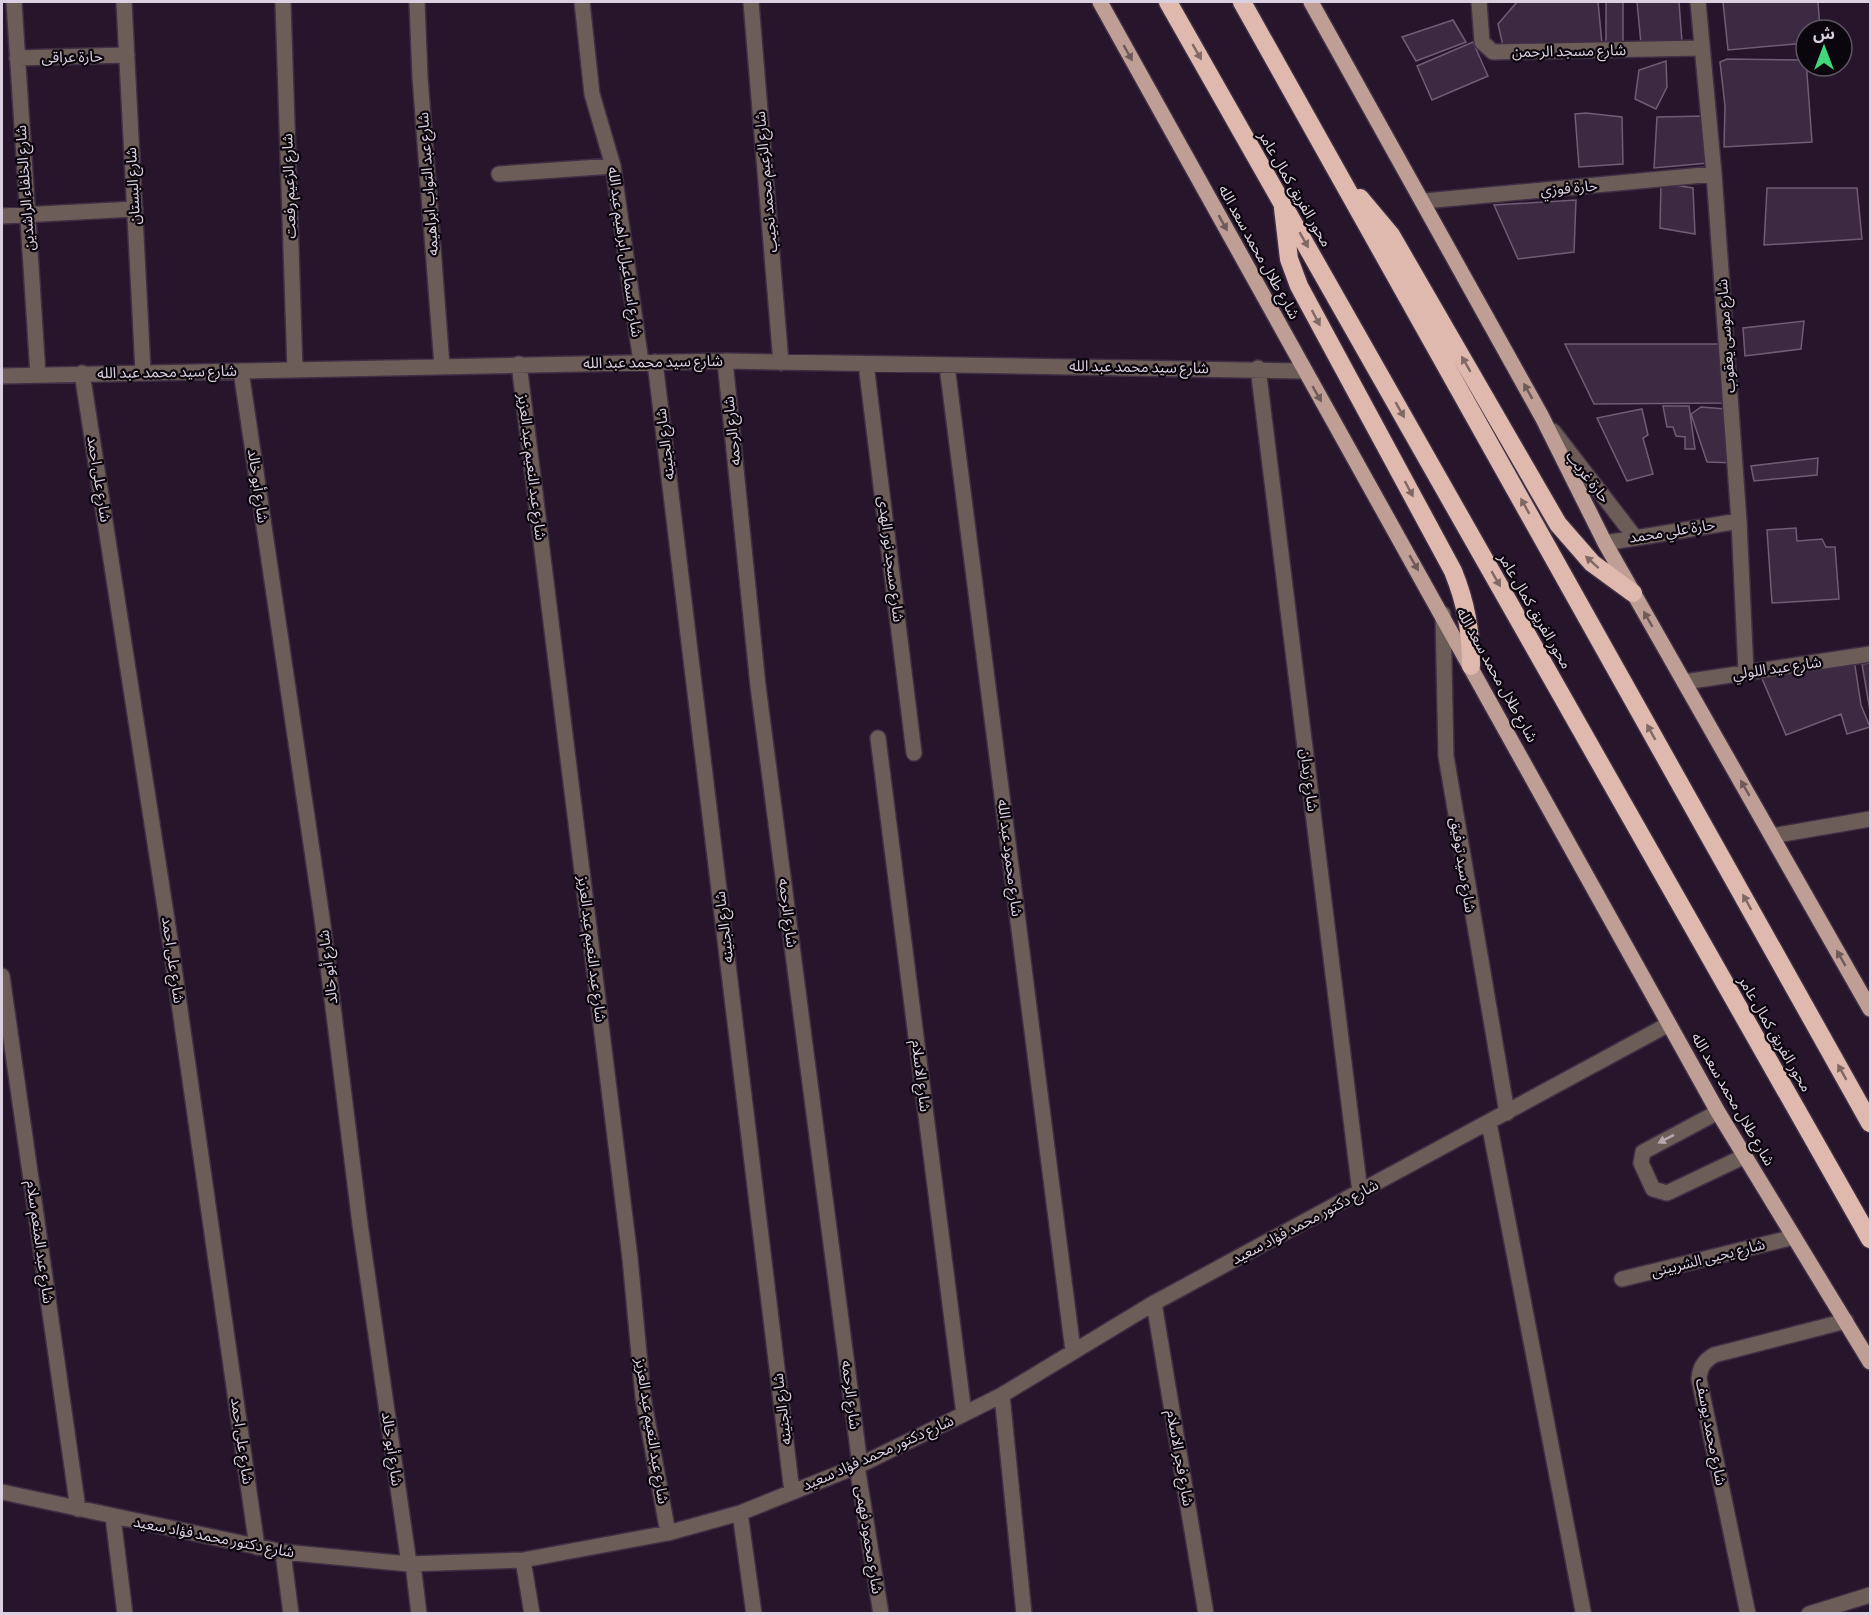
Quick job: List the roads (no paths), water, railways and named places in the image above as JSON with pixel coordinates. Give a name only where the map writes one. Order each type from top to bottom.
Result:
[{"type":"highway","name":"محور الفريق كمال عامر","points":[[1168,2],[1870,1239]]},
{"type":"highway","points":[[1242,2],[1870,1123]]},
{"type":"highway","points":[[1345,185],[1370,208],[1391,235],[1558,524],[1592,563],[1633,593]]},
{"type":"highway","points":[[1282,203],[1284,232],[1299,286],[1453,570],[1469,617],[1471,666]]},
{"type":"main road","name":"شارع طلال محمد سعد الله","points":[[1100,2],[1304,371],[1443,614],[1718,1112],[1870,1362]]},
{"type":"main road","points":[[1311,2],[1424,201],[1542,417],[1605,543],[1870,1009]]},
{"type":"street","name":"شارع الخلفاء الراشدين","points":[[14,2],[38,375]]},
{"type":"street","name":"شارع البستان","points":[[124,2],[143,371]]},
{"type":"street","name":"شارع الزعيم رفعت","points":[[283,2],[295,370]]},
{"type":"street","name":"شارع عبد التواب ابراهيمه","points":[[417,2],[420,77],[442,366]]},
{"type":"street","name":"شارع اسماعيل ابراهيم عبد الله","points":[[582,2],[592,94],[613,166],[648,362]]},
{"type":"street","name":"شارع الزعيم محمد نجيب","points":[[751,2],[781,363]]},
{"type":"street","name":"شارع مسجد الرحمن","points":[[1479,2],[1480,36],[1484,46],[1493,52],[1702,48]]},
{"type":"street","name":"شارع موسى يعقوب","points":[[1698,2],[1714,174],[1739,521],[1746,672]]},
{"type":"street","name":"حارة عراقى","points":[[17,58],[127,55]]},
{"type":"street","points":[[499,174],[613,166]]},
{"type":"street","name":"حارة فوزي","points":[[1424,201],[1714,174]]},
{"type":"street","points":[[2,216],[135,209]]},
{"type":"street","name":"شارع سيد محمد عبد الله","points":[[2,376],[143,371],[725,361],[947,366],[1258,368],[1304,371]]},
{"type":"street","name":"شارع الرحمه","points":[[725,361],[758,686],[859,1465]]},
{"type":"street","name":"شارع الجنينه","points":[[648,362],[792,1492]]},
{"type":"street","name":"شارع عبد النعيم عبد العزيز","points":[[519,364],[630,1258],[643,1397],[668,1533]]},
{"type":"street","name":"شارع مسجد نور الهدى","points":[[866,364],[914,753]]},
{"type":"street","name":"شارع محمود عبد الله","points":[[947,366],[1073,1351]]},
{"type":"street","name":"شارع زيدان","points":[[1258,368],[1360,1192]]},
{"type":"street","name":"شارع أبو خالد","points":[[241,371],[322,918],[360,1224],[420,1614]]},
{"type":"street","name":"شارع على احمد","points":[[82,373],[169,933],[257,1547]]},
{"type":"street","name":"حارة غريب","points":[[1542,417],[1634,536]]},
{"type":"street","name":"حارة علي محمد","points":[[1605,543],[1634,536],[1739,521]]},
{"type":"street","name":"شارع سيد توفيق","points":[[1443,614],[1446,756],[1507,1113]]},
{"type":"street","name":"شارع عيد اللولي","points":[[1684,682],[1870,654]]},
{"type":"street","name":"شارع الاسلام","points":[[878,738],[964,1414]]},
{"type":"street","points":[[1772,836],[1870,819]]},
{"type":"street","name":"شارع عبد المنعم سلام","points":[[2,976],[78,1509]]},
{"type":"street","name":"شارع دكتور محمد فؤاد سعيد","points":[[2,1492],[283,1552],[411,1564],[523,1560],[668,1533],[741,1513],[859,1465],[1002,1395],[1154,1303],[1669,1024]]},
{"type":"street","points":[[1718,1112],[1643,1152],[1641,1163],[1653,1189],[1667,1192],[1745,1156]]},
{"type":"street","points":[[1489,1123],[1583,1611]]},
{"type":"street","name":"شارع يحيى الشربينى","points":[[1623,1280],[1794,1237]]},
{"type":"street","name":"شارع فجر الاسلام","points":[[1154,1303],[1206,1614]]},
{"type":"street","name":"شارع محمد يوسف","points":[[1748,1614],[1699,1379],[1700,1369],[1706,1360],[1714,1355],[1846,1321]]},
{"type":"street","points":[[1002,1395],[1024,1614]]},
{"type":"street","name":"شارع محمود فهمى","points":[[859,1465],[880,1614]]},
{"type":"street","points":[[741,1513],[754,1614]]},
{"type":"street","points":[[114,1516],[125,1614]]},
{"type":"street","points":[[283,1552],[291,1614]]},
{"type":"street","points":[[523,1560],[532,1614]]},
{"type":"street","points":[[1809,1614],[1870,1595]]}]
